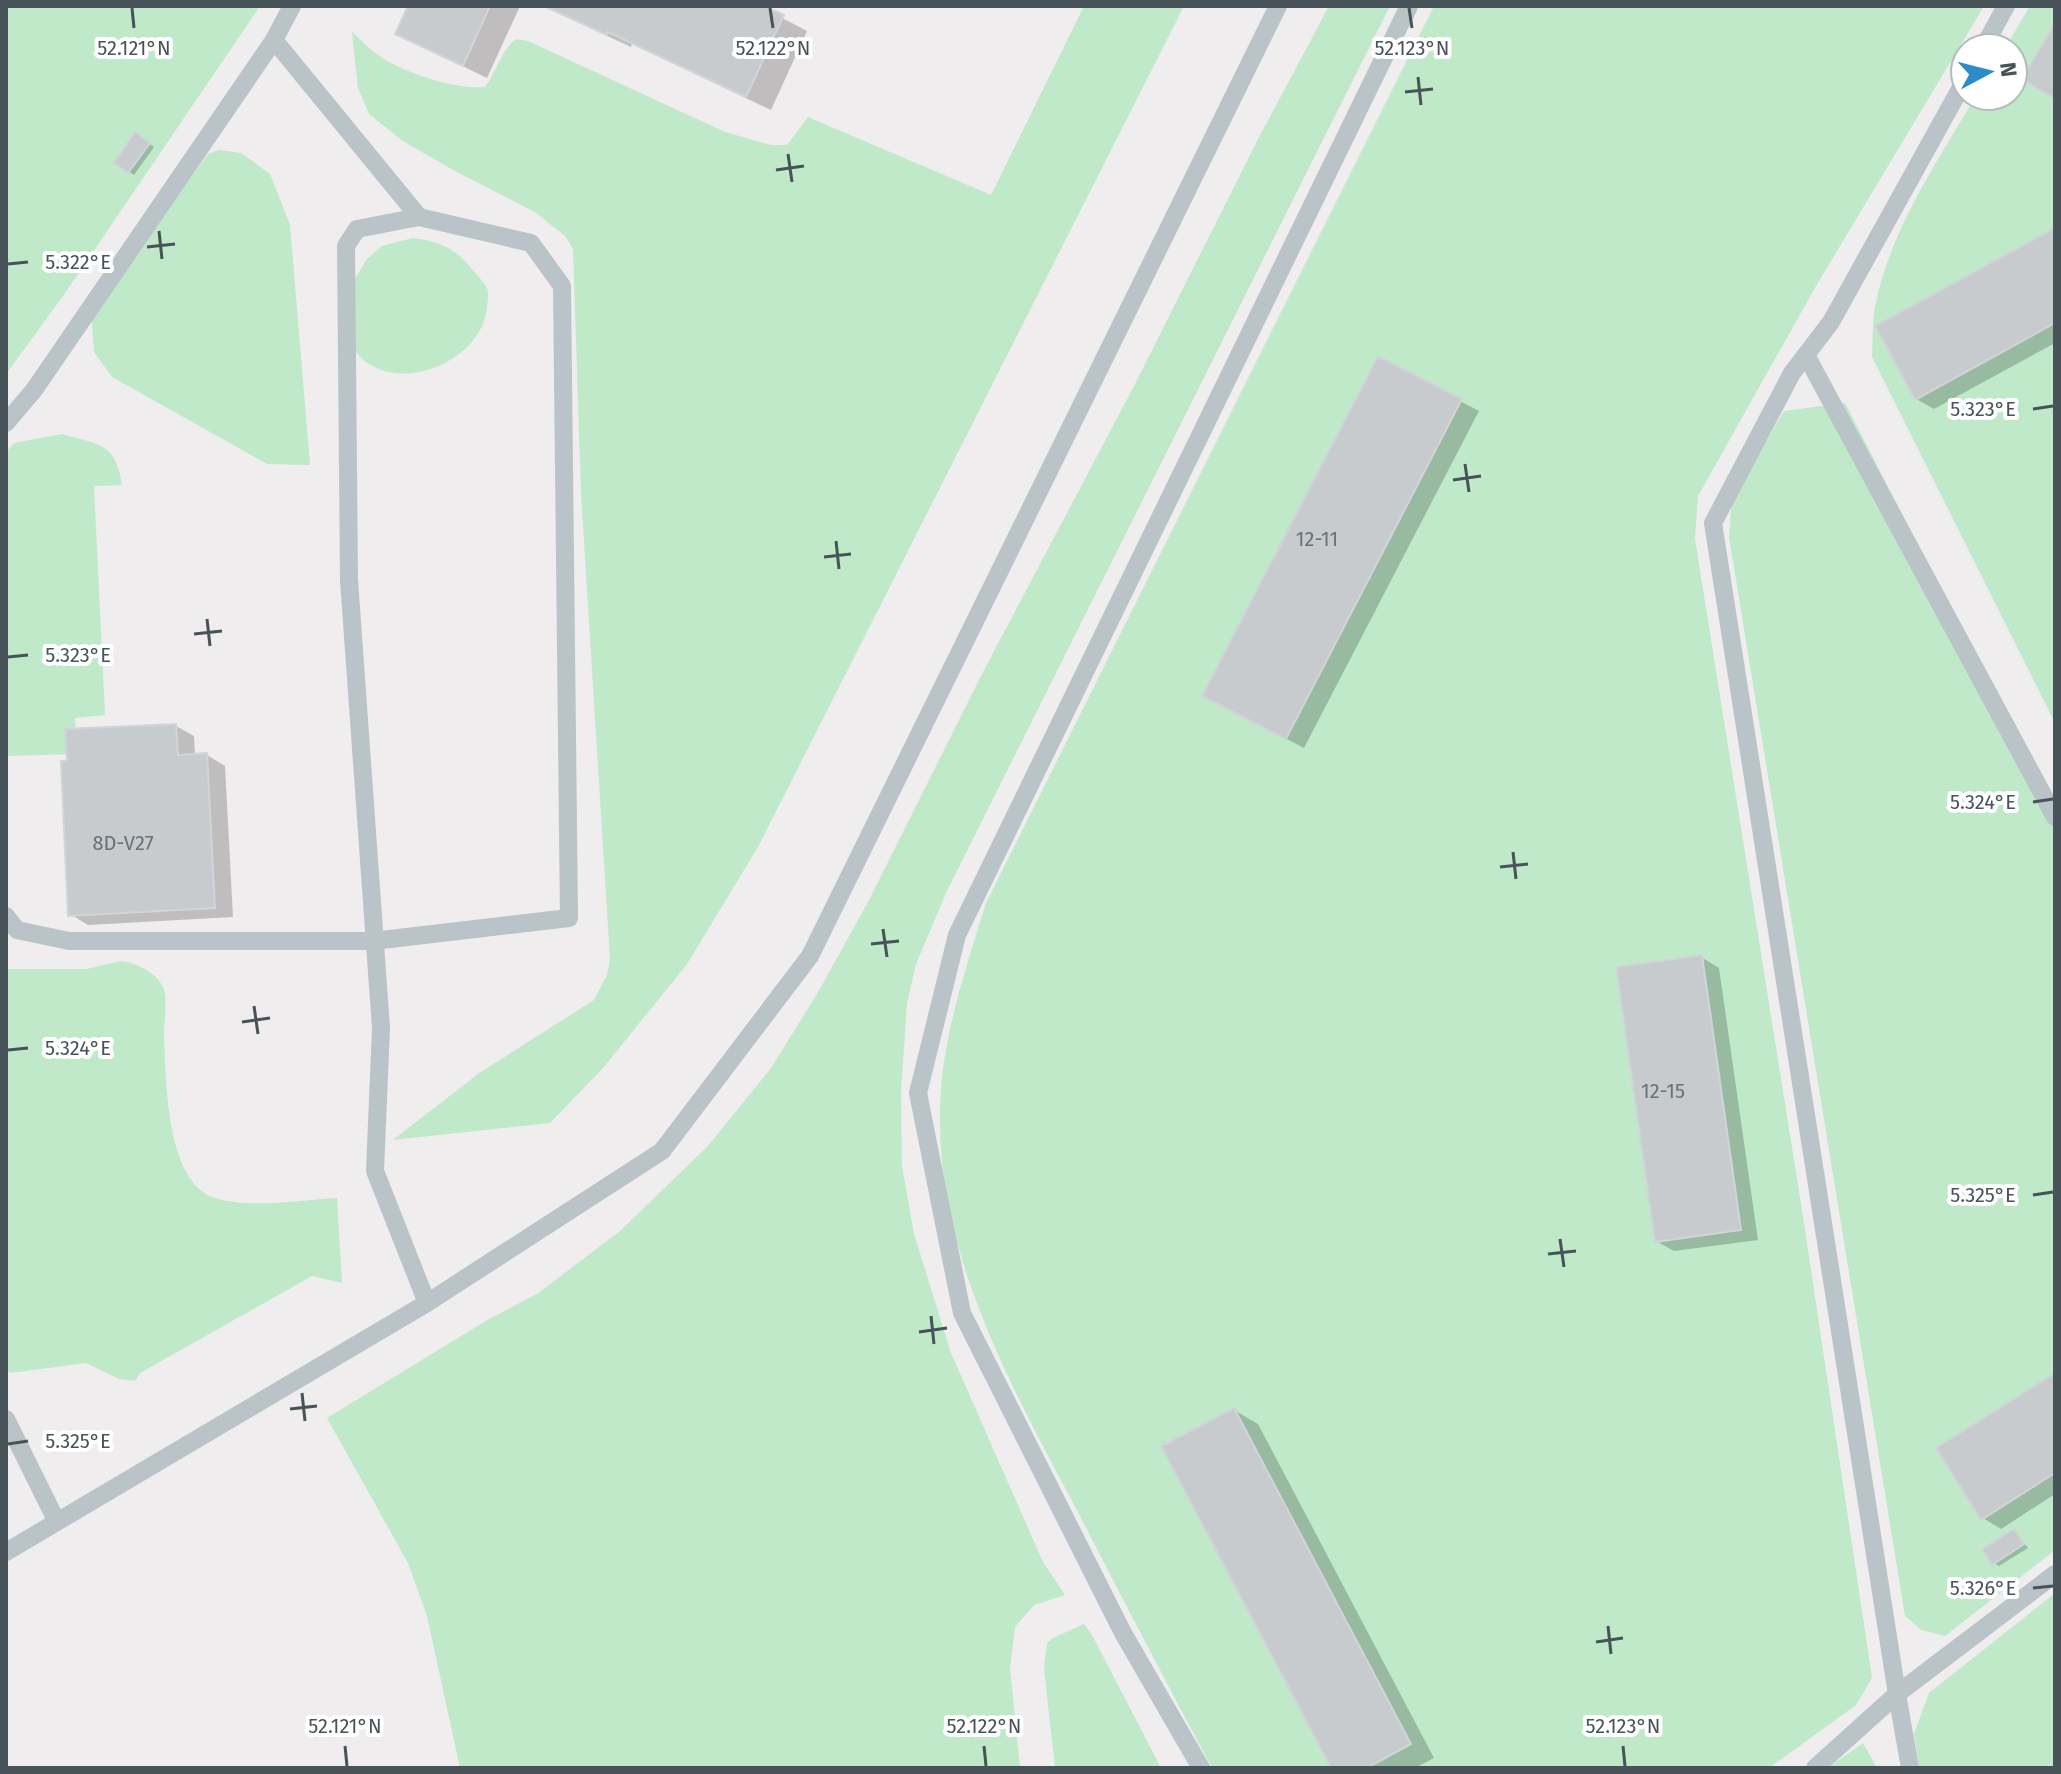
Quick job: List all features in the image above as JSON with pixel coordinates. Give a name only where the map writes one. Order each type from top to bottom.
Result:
[{"type":"lane","points":[[6,423],[34,390],[274,40],[292,6]]},
{"type":"lane","points":[[6,1552],[427,1303],[662,1151],[810,956],[1278,6]]},
{"type":"lane","points":[[1201,1768],[1123,1633],[962,1313],[918,1093],[957,935],[1409,6]]},
{"type":"lane","points":[[1992,32],[2006,6]]},
{"type":"lane","points":[[274,40],[419,217]]},
{"type":"lane","points":[[1910,1768],[1713,523],[1792,373],[1831,322],[1949,109]]},
{"type":"lane","points":[[6,916],[17,930],[69,941],[373,941],[569,918],[562,286],[531,243],[419,217],[357,229],[346,246],[349,580],[373,941],[381,1028],[375,1171],[427,1303]]},
{"type":"lane","points":[[1806,355],[2055,817]]},
{"type":"lane","points":[[6,1419],[56,1520]]},
{"type":"lane","points":[[1815,1768],[1897,1694],[2055,1574]]},
{"type":"green space","points":[[6,6],[260,6],[63,296],[6,374]]},
{"type":"green space","points":[[1084,6],[1184,6],[758,847],[687,964],[603,1068],[550,1123],[393,1140],[478,1074],[594,1000],[607,975],[610,959],[581,493],[573,249],[565,236],[535,212],[403,141],[369,114],[358,88],[352,32],[377,54],[403,69],[446,83],[473,87],[485,87],[516,39],[528,41],[725,132],[771,145],[787,145],[808,117],[991,195]]},
{"type":"green space","points":[[1329,6],[1390,6],[947,891],[916,964],[907,1003],[901,1092],[902,1166],[914,1234],[951,1353],[1043,1562],[1065,1595],[1034,1605],[1015,1627],[1010,1668],[1020,1768],[460,1768],[427,1616],[408,1563],[327,1418],[489,1319],[537,1294],[619,1232],[708,1146],[771,1068],[868,902],[983,672]]},
{"type":"green space","points":[[1434,6],[1984,6],[1968,32],[1949,32],[1949,64],[1816,286],[1698,496],[1695,539],[1804,1223],[1872,1678],[1856,1705],[1769,1768],[1212,1768],[1030,1422],[985,1323],[966,1273],[952,1221],[943,1169],[941,1088],[955,1008],[986,903]]},
{"type":"green space","points":[[2030,6],[2055,6],[2055,723],[1872,357],[1875,307],[1892,251],[1916,197],[1966,112],[2029,112],[2029,32],[2015,32]]},
{"type":"green space","points":[[219,150],[241,153],[270,174],[290,225],[310,465],[267,464],[112,377],[94,352],[91,312],[208,154]]},
{"type":"green space","points":[[413,238],[430,241],[459,255],[487,288],[487,306],[482,326],[470,344],[454,358],[434,368],[412,373],[391,373],[371,365],[355,351],[354,280],[367,259],[382,246]]},
{"type":"green space","points":[[1845,403],[2055,811],[2055,1550],[1945,1636],[1921,1630],[1905,1616],[1729,537],[1732,499],[1784,411]]},
{"type":"green space","points":[[62,434],[96,444],[110,453],[122,485],[94,486],[105,715],[75,718],[77,754],[6,756],[6,452],[14,443]]},
{"type":"green space","points":[[120,961],[146,970],[157,978],[164,990],[168,1104],[178,1152],[187,1173],[199,1189],[215,1198],[229,1201],[259,1203],[337,1198],[342,1283],[312,1276],[140,1373],[135,1381],[119,1379],[86,1363],[10,1373],[6,1368],[6,969],[87,969]]},
{"type":"green space","points":[[2055,1593],[2055,1768],[1919,1768],[1914,1734],[1929,1693]]},
{"type":"green space","points":[[1084,1624],[1161,1768],[1055,1768],[1044,1668],[1047,1643]]},
{"type":"green space","points":[[1863,1743],[1877,1768],[1828,1768]]},
{"type":"building","points":[[408,6],[490,6],[463,66],[395,34]]},
{"type":"building","points":[[544,6],[764,6],[784,15],[746,97],[608,32],[607,35]]},
{"type":"building","points":[[2055,23],[2055,99],[2029,83],[2029,67]]},
{"type":"building","points":[[135,132],[150,143],[128,173],[114,163]]},
{"type":"building","points":[[2055,228],[2055,323],[1915,400],[1875,326]]},
{"type":"building","points":[[1378,356],[1462,399],[1286,739],[1202,696]]},
{"type":"building","points":[[176,724],[178,755],[207,753],[215,908],[68,916],[61,761],[67,761],[65,729]]},
{"type":"building","points":[[1702,955],[1741,1230],[1655,1242],[1616,967]]},
{"type":"building","points":[[2055,1373],[2055,1473],[1981,1520],[1936,1448]]},
{"type":"building","points":[[1234,1408],[1411,1744],[1367,1768],[1331,1768],[1161,1446]]},
{"type":"building","points":[[2014,1529],[2024,1544],[1992,1565],[1982,1549]]}]
